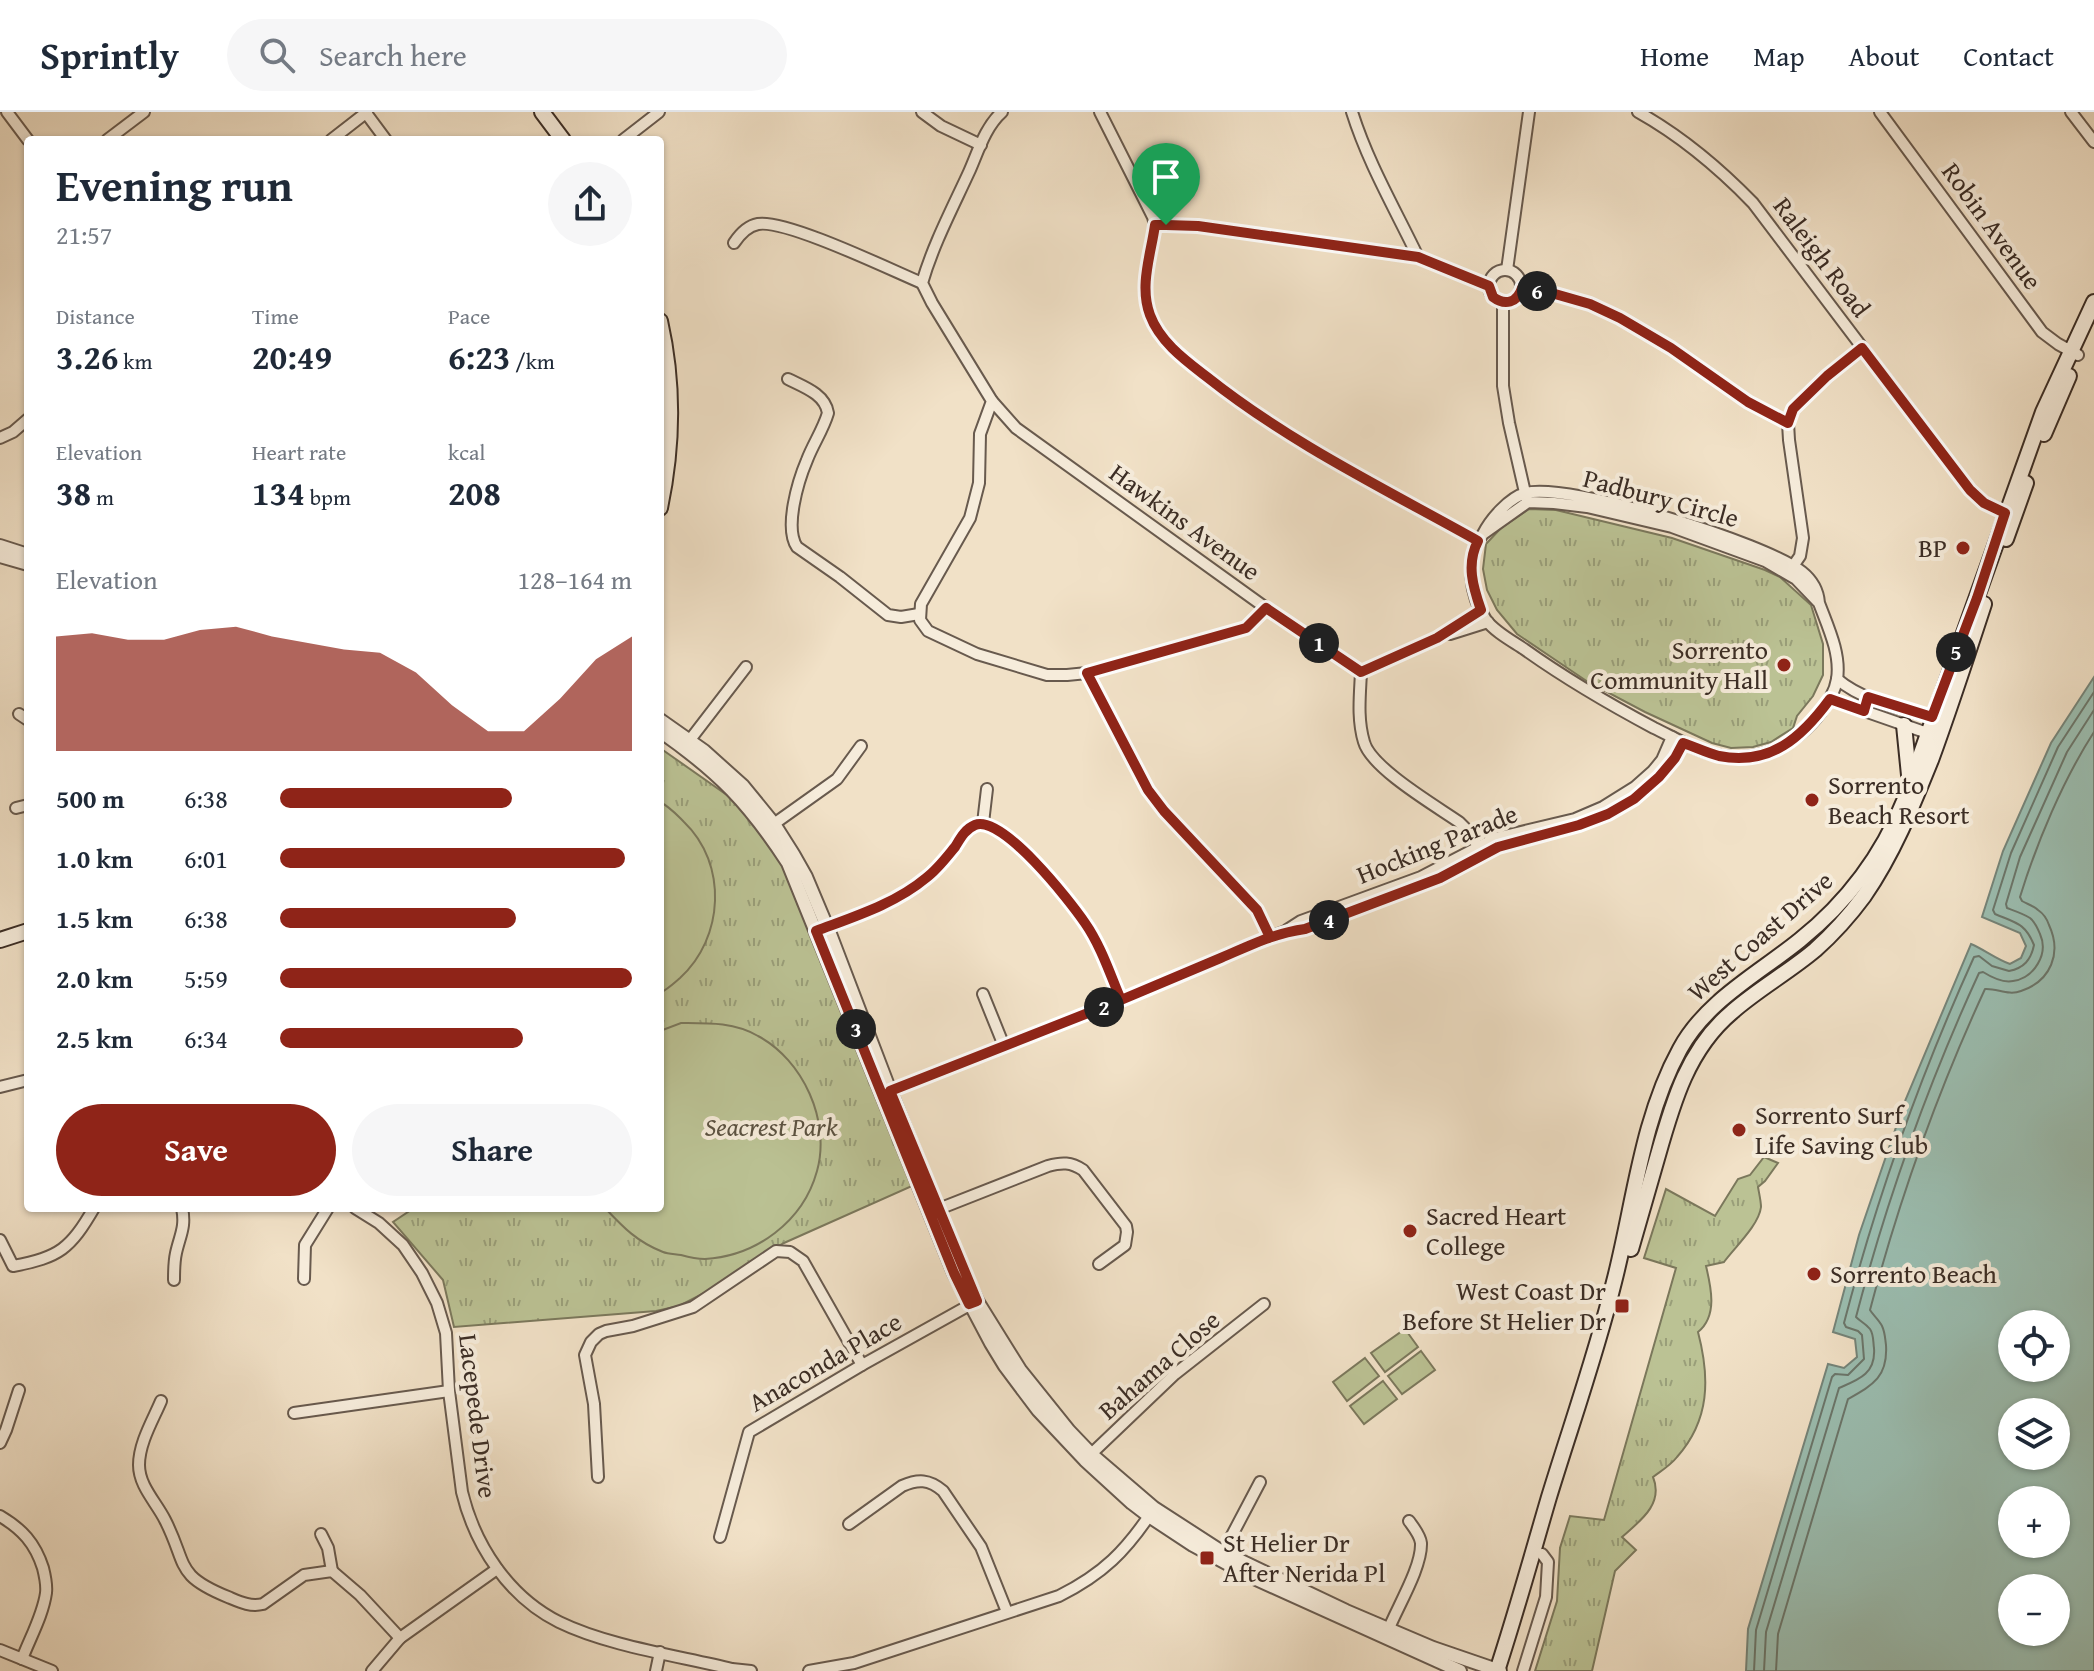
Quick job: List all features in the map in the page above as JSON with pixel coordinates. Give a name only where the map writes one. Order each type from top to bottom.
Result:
[{"type":"main road","points":[[542,112],[560,136]]},
{"type":"main road","points":[[552,112],[570,136]]},
{"type":"main road","name":"West Coast Drive","points":[[1500,1671],[1542,1554],[1679,1085],[1707,1038],[1732,1011],[1814,950],[1843,922],[1859,903],[1896,843],[1915,801],[1938,719],[1964,669],[2010,514],[2094,302]]},
{"type":"main road","name":"West Coast Drive","points":[[2075,353],[2094,322]]},
{"type":"main road","points":[[664,345],[671,413],[664,481]]},
{"type":"main road","points":[[1904,725],[1911,779]]},
{"type":"main road","name":"West Coast Drive","points":[[1500,1671],[1548,1500],[1601,1330],[1652,1117],[1670,1068],[1689,1033],[1706,1013],[1814,928],[1866,871],[1889,833],[1933,735]]},
{"type":"main road","points":[[0,940],[24,932]]},
{"type":"main road","points":[[0,950],[24,941]]},
{"type":"street","points":[[112,136],[144,112]]},
{"type":"street","points":[[628,136],[659,112]]},
{"type":"street","points":[[922,112],[941,126],[981,145]]},
{"type":"street","points":[[734,243],[752,225],[772,225],[820,240],[922,283],[929,260],[981,145],[993,120],[1002,112]]},
{"type":"street","points":[[1100,112],[1151,210],[1155,225],[1146,276],[1146,303],[1156,328],[1180,356],[1287,434],[1480,538],[1526,498],[1503,386],[1503,303]]},
{"type":"street","points":[[1352,112],[1361,142],[1418,257]]},
{"type":"street","points":[[1507,270],[1529,112]]},
{"type":"street","name":"Raleigh Road","points":[[1638,112],[1688,144],[1753,203],[1970,490],[1984,503],[2010,514]]},
{"type":"street","name":"Robin Avenue","points":[[1880,112],[2042,332],[2075,353]]},
{"type":"street","points":[[2071,112],[2094,142]]},
{"type":"street","points":[[336,136],[367,113],[383,136]]},
{"type":"street","points":[[0,125],[9,115],[25,136]]},
{"type":"street","points":[[1155,225],[1198,226],[1418,257],[1489,286]]},
{"type":"street","points":[[1507,270],[1517,275],[1522,288],[1517,298],[1503,303],[1493,297],[1489,286],[1493,275],[1507,270]]},
{"type":"street","name":"Hawkins Avenue","points":[[922,283],[992,401],[1016,428],[1266,608],[1361,672]]},
{"type":"street","points":[[1522,288],[1590,304],[1620,318],[1671,348],[1748,402],[1788,423]]},
{"type":"street","points":[[1790,570],[1800,556],[1803,538],[1788,423],[1793,409],[1862,348]]},
{"type":"street","points":[[788,379],[819,396],[828,413],[806,462],[791,517],[792,540],[797,547],[888,615],[921,620],[935,636],[977,654],[1039,673],[1067,675],[1087,673],[1246,628],[1266,608]]},
{"type":"street","points":[[921,620],[921,604],[970,518],[979,483],[980,434],[992,401]]},
{"type":"street","points":[[0,438],[24,422]]},
{"type":"street","name":"Padbury Circle","points":[[1480,538],[1473,550],[1471,568],[1475,592],[1488,622],[1575,684],[1683,743],[1719,756],[1764,754],[1803,733],[1830,699],[1837,679],[1834,646],[1812,582],[1769,554],[1674,519],[1556,493],[1526,498]]},
{"type":"street","points":[[0,546],[24,554]]},
{"type":"street","points":[[0,556],[24,563]]},
{"type":"street","points":[[1437,638],[1481,610]]},
{"type":"street","points":[[1481,850],[1459,822],[1386,771],[1369,753],[1364,743],[1360,715],[1361,672],[1437,638],[1488,622]]},
{"type":"street","points":[[687,744],[746,667]]},
{"type":"street","points":[[1087,673],[1148,790],[1257,910],[1270,937]]},
{"type":"street","points":[[1837,679],[1868,697],[1938,719]]},
{"type":"street","points":[[1864,711],[1868,697]]},
{"type":"street","points":[[1830,699],[1933,735]]},
{"type":"street","points":[[664,724],[770,826],[821,929],[934,1210],[954,1273],[1005,1366],[1057,1431],[1152,1512],[1220,1556],[1387,1633],[1460,1671]]},
{"type":"street","points":[[664,733],[687,744]]},
{"type":"street","name":"Hocking Parade","points":[[886,1092],[1121,1000],[1270,937],[1305,929],[1440,878],[1496,838],[1593,812],[1620,798],[1653,771],[1662,760],[1672,737]]},
{"type":"street","name":"Hocking Parade","points":[[1481,850],[1579,825],[1616,810],[1659,777],[1683,743]]},
{"type":"street","points":[[770,826],[827,787],[844,771],[861,746]]},
{"type":"street","points":[[983,823],[987,789]]},
{"type":"street","points":[[16,808],[24,806]]},
{"type":"street","points":[[821,929],[884,904],[916,886],[941,863],[963,834],[975,824],[983,823],[1008,836],[1026,853],[1085,923],[1121,1000]]},
{"type":"street","points":[[983,994],[1004,1046]]},
{"type":"street","points":[[0,1087],[24,1081]]},
{"type":"street","points":[[934,1210],[1065,1162],[1083,1170],[1120,1217],[1127,1232],[1125,1245],[1099,1264]]},
{"type":"street","points":[[0,1240],[13,1266],[39,1261],[56,1255],[74,1240],[92,1212]]},
{"type":"street","points":[[174,1280],[176,1251],[183,1229],[182,1212]]},
{"type":"street","points":[[304,1279],[305,1245],[326,1212]]},
{"type":"street","name":"Lacepede Drive","points":[[361,1212],[392,1234],[412,1257],[437,1303],[446,1333],[449,1391],[465,1507],[497,1569],[524,1598],[560,1623],[607,1640],[751,1671]]},
{"type":"street","points":[[598,1477],[594,1404],[585,1355],[591,1342],[606,1331],[693,1307],[776,1251],[790,1252],[803,1261],[862,1365]]},
{"type":"street","name":"Anaconda Place","points":[[720,1537],[749,1432],[973,1303]]},
{"type":"street","name":"Bahama Close","points":[[1088,1457],[1175,1374],[1264,1304]]},
{"type":"street","points":[[0,1443],[19,1390]]},
{"type":"street","points":[[294,1413],[449,1391]]},
{"type":"street","points":[[161,1401],[140,1456],[140,1475],[168,1527],[188,1574],[211,1590],[257,1606],[304,1575],[332,1571]]},
{"type":"street","points":[[849,1524],[911,1482],[918,1480],[937,1486],[981,1547],[1007,1612]]},
{"type":"street","points":[[1220,1556],[1260,1482]]},
{"type":"street","points":[[809,1671],[856,1667],[1059,1596],[1098,1573],[1128,1545],[1152,1512]]},
{"type":"street","points":[[0,1516],[30,1540],[46,1583],[43,1603],[22,1659]]},
{"type":"street","points":[[1387,1633],[1406,1591],[1421,1546],[1420,1538],[1409,1521]]},
{"type":"street","points":[[321,1534],[328,1548],[332,1571],[360,1595],[400,1638]]},
{"type":"street","points":[[1523,1671],[1546,1597],[1548,1562],[1542,1554]]},
{"type":"street","points":[[372,1671],[400,1638],[497,1569]]},
{"type":"street","points":[[1387,1633],[1500,1671]]},
{"type":"street","points":[[0,1650],[52,1671]]},
{"type":"street","points":[[656,1671],[660,1652]]},
{"type":"green space","points":[[1529,509],[1556,510],[1672,538],[1780,577],[1811,605],[1823,644],[1823,675],[1813,696],[1797,716],[1793,728],[1771,742],[1753,747],[1731,748],[1712,743],[1588,682],[1517,634],[1497,610],[1487,590],[1483,569],[1486,544],[1501,528]]},
{"type":"green space","name":"Seacrest Park","points":[[664,751],[734,800],[770,841],[803,907],[912,1186],[784,1243],[714,1288],[679,1306],[656,1311],[454,1327],[443,1280],[393,1222],[408,1212],[664,1212]]},
{"type":"green space","points":[[664,804],[676,813],[698,839],[714,879],[715,901],[712,922],[695,962],[664,990]]},
{"type":"green space","points":[[681,1023],[720,1024],[749,1031],[788,1060],[810,1094],[820,1132],[820,1152],[810,1189],[801,1206],[775,1233],[742,1251],[702,1259],[663,1252],[638,1239],[609,1212],[664,1212],[664,1029]]},
{"type":"green space","points":[[1764,1157],[1778,1163],[1758,1187],[1761,1207],[1756,1221],[1724,1262],[1706,1266],[1711,1310],[1698,1332],[1705,1382],[1696,1428],[1672,1463],[1653,1477],[1656,1487],[1653,1504],[1622,1537],[1636,1550],[1615,1571],[1592,1671],[1535,1671],[1557,1601],[1560,1548],[1570,1516],[1604,1520],[1676,1268],[1644,1258],[1666,1189],[1715,1216],[1738,1179],[1750,1175]]},
{"type":"green space","points":[[1405,1329],[1418,1347],[1385,1372],[1371,1353]]},
{"type":"green space","points":[[1421,1351],[1435,1370],[1402,1394],[1388,1376]]},
{"type":"green space","points":[[1365,1358],[1379,1376],[1347,1401],[1333,1382]]},
{"type":"green space","points":[[1383,1381],[1397,1399],[1364,1424],[1350,1406]]},
{"type":"water","points":[[2094,677],[2094,1671],[1746,1671],[1748,1629],[1828,1364],[1844,1368],[1857,1357],[1855,1339],[1833,1332],[1859,1235],[1905,1101],[1971,944],[2010,964],[2021,958],[2026,946],[2020,933],[1982,917],[2003,851],[2051,743]]},
{"type":"place","name":"BP","points":[[1963,548]]},
{"type":"place","name":"Sorrento Community Hall","points":[[1784,665]]},
{"type":"place","name":"Sorrento Beach Resort","points":[[1812,800]]},
{"type":"place","name":"Sorrento Surf Life Saving Club","points":[[1739,1130]]},
{"type":"place","name":"Sacred Heart College","points":[[1410,1231]]},
{"type":"place","name":"Sorrento Beach","points":[[1814,1274]]},
{"type":"place","name":"West Coast Dr Before St Helier Dr","points":[[1622,1306]]},
{"type":"place","name":"St Helier Dr After Nerida Pl","points":[[1207,1558]]},
{"type":"route","points":[[1166,225],[1155,225],[1145,291],[1150,316],[1164,339],[1180,356],[1265,420],[1478,541],[1473,550],[1471,568],[1481,610],[1437,638],[1361,672],[1266,608],[1246,628],[1087,673],[1148,790],[1257,910],[1270,937],[1121,1000],[890,1091],[977,1301],[969,1304],[816,931],[884,904],[916,886],[941,863],[963,834],[975,824],[983,823],[1008,836],[1065,897],[1096,943],[1121,1000],[1196,968],[1270,937],[1305,929],[1406,892],[1498,847],[1608,814],[1634,799],[1659,777],[1683,743],[1719,756],[1764,754],[1803,733],[1830,699],[1864,711],[1868,697],[1932,717],[2005,513],[1984,503],[1970,490],[1862,348],[1793,409],[1788,423],[1748,402],[1648,333],[1590,304],[1522,288],[1517,298],[1503,303],[1493,297],[1489,286],[1418,257],[1198,226],[1166,225]]}]
